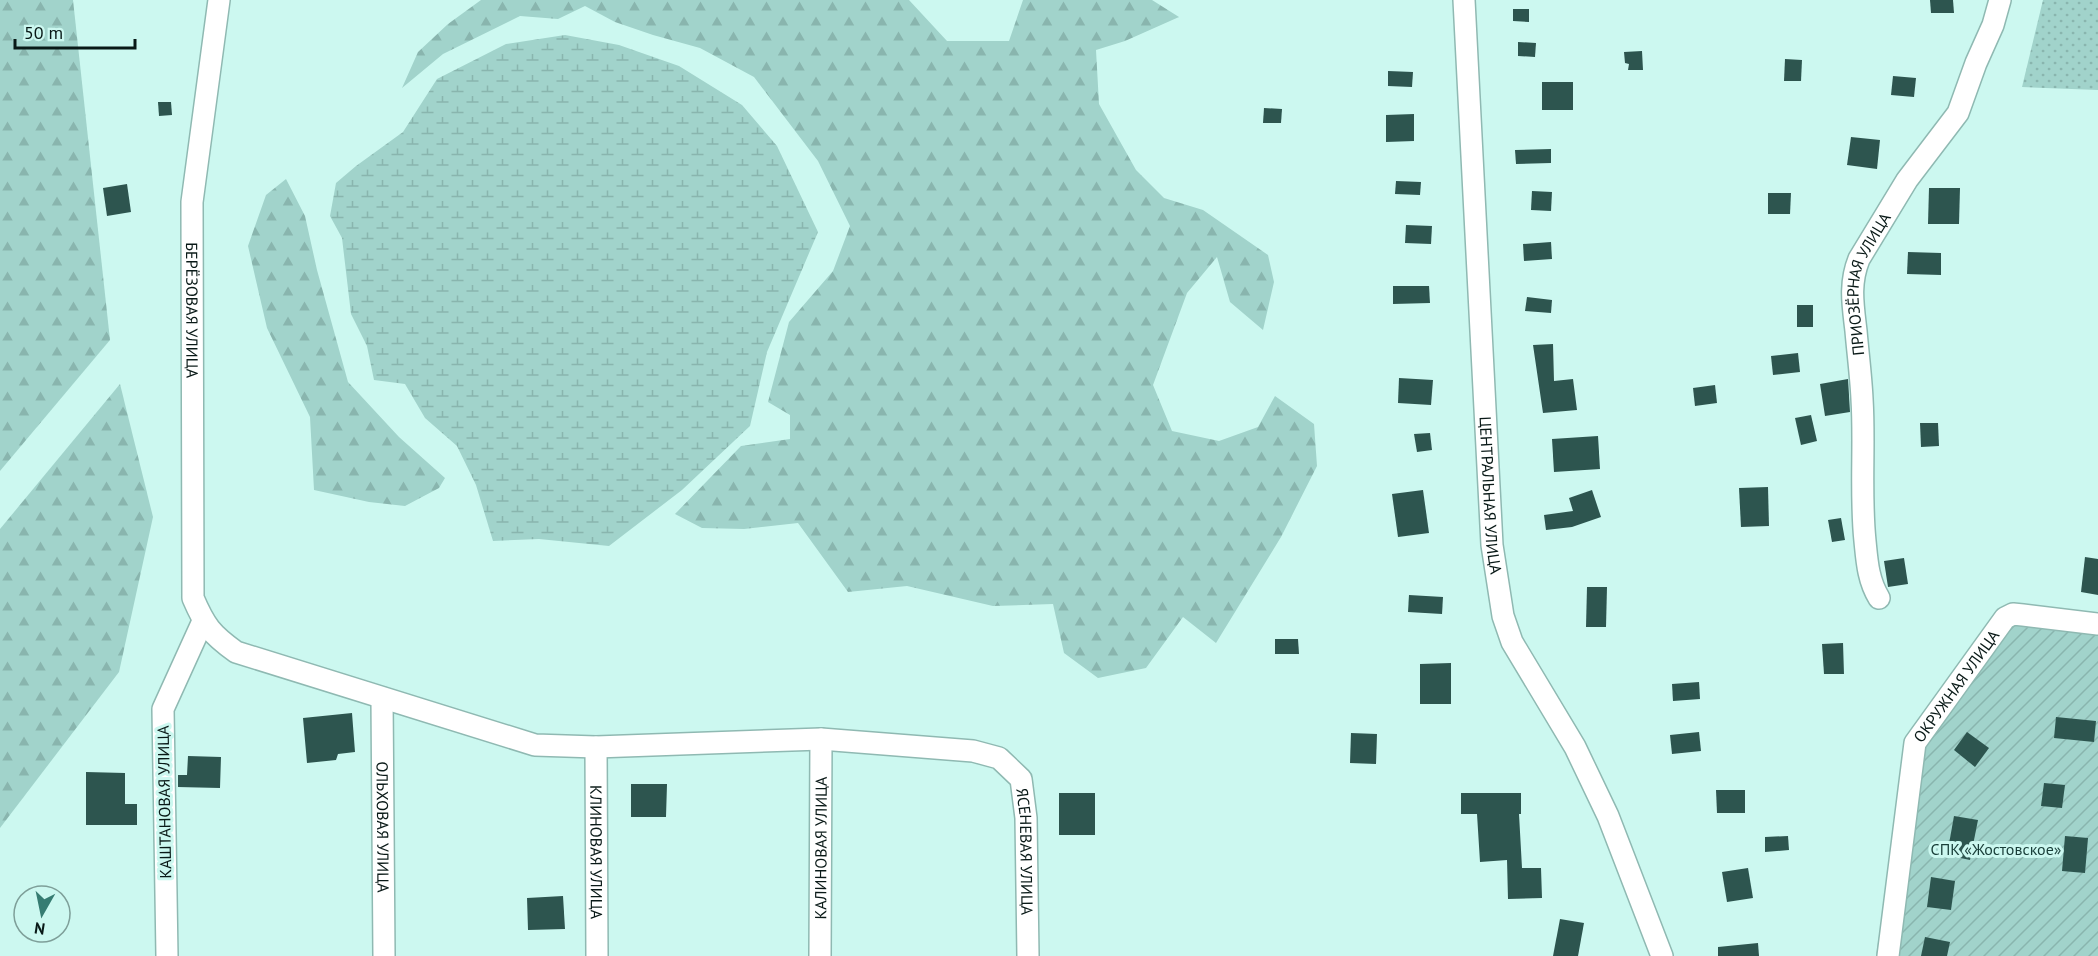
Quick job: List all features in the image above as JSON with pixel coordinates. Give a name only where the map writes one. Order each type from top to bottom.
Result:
[{"type":"street","name":"БЕРЁЗОВАЯ УЛИЦА","points":[[203,621],[194,598],[192,202],[219,0]]},
{"type":"street","name":"ЦЕНТРАЛЬНАЯ УЛИЦА","points":[[1464,0],[1492,545],[1503,616],[1512,642],[1575,747],[1608,816],[1662,956]]},
{"type":"street","name":"ПРИОЗЁРНАЯ УЛИЦА","points":[[1878,598],[1872,587],[1868,570],[1864,532],[1862,399],[1852,298],[1854,271],[1906,180],[1958,113],[1993,25],[2000,0]]},
{"type":"street","name":"ОКРУЖНАЯ УЛИЦА","points":[[1888,956],[1915,743],[2005,618],[2013,614],[2098,624]]},
{"type":"street","points":[[203,621],[216,638],[236,652],[535,745],[596,747],[821,739]]},
{"type":"street","name":"КАШТАНОВАЯ УЛИЦА","points":[[167,956],[163,710],[203,621]]},
{"type":"street","name":"ОЛЬХОВАЯ УЛИЦА","points":[[382,698],[384,956]]},
{"type":"street","name":"ЯСЕНЕВАЯ УЛИЦА","points":[[821,739],[973,751],[999,758],[1021,780],[1026,818],[1029,956]]},
{"type":"street","name":"КАЛИНОВАЯ УЛИЦА","points":[[820,956],[821,739]]},
{"type":"street","name":"КЛИНОВАЯ УЛИЦА","points":[[596,747],[597,956]]},
{"type":"green space","points":[[0,0],[73,0],[110,340],[0,471]]},
{"type":"green space","points":[[481,0],[909,0],[947,41],[1009,41],[1023,0],[1152,0],[1179,17],[1125,41],[1096,50],[1099,104],[1136,170],[1164,198],[1203,210],[1268,255],[1274,282],[1263,330],[1230,302],[1217,257],[1187,293],[1153,385],[1172,431],[1219,441],[1258,427],[1275,396],[1314,424],[1317,466],[1281,537],[1216,643],[1183,617],[1146,668],[1098,678],[1064,653],[1053,604],[993,606],[907,586],[848,592],[798,523],[744,529],[702,528],[675,514],[741,446],[790,439],[790,415],[768,402],[789,322],[833,271],[850,226],[818,161],[754,77],[700,48],[615,22],[585,6],[558,19],[520,16],[443,54],[402,88],[418,52],[448,24]]},
{"type":"green space","points":[[2043,0],[2098,0],[2098,90],[2022,87]]},
{"type":"green space","points":[[565,35],[619,45],[679,66],[742,105],[777,146],[818,232],[767,352],[750,426],[682,490],[609,546],[539,539],[493,541],[476,485],[457,446],[425,418],[405,384],[374,380],[367,346],[351,314],[342,238],[330,216],[336,183],[403,132],[437,79],[506,44]]},
{"type":"green space","points":[[286,179],[305,216],[317,270],[348,382],[399,437],[445,478],[439,488],[405,506],[369,502],[314,490],[310,417],[267,328],[248,246],[266,195]]},
{"type":"green space","points":[[120,384],[153,517],[119,672],[0,828],[0,529]]},
{"type":"green space","name":"СПК «Жостовское»","points":[[2003,607],[2098,619],[2098,956],[1876,956],[1908,742]]},
{"type":"building","points":[[1930,0],[1953,0],[1954,13],[1931,13]]},
{"type":"building","points":[[1513,9],[1529,9],[1529,22],[1513,21]]},
{"type":"building","points":[[1518,42],[1536,43],[1535,57],[1518,56]]},
{"type":"building","points":[[1642,51],[1643,70],[1628,70],[1629,64],[1625,63],[1624,52]]},
{"type":"building","points":[[1785,59],[1802,60],[1801,81],[1784,81]]},
{"type":"building","points":[[1388,71],[1413,72],[1412,87],[1388,86]]},
{"type":"building","points":[[1893,76],[1916,78],[1914,97],[1891,95]]},
{"type":"building","points":[[1542,82],[1573,82],[1573,110],[1542,110]]},
{"type":"building","points":[[158,102],[171,102],[172,115],[159,116]]},
{"type":"building","points":[[1264,108],[1282,109],[1281,123],[1263,123]]},
{"type":"building","points":[[1414,114],[1414,141],[1386,142],[1386,115]]},
{"type":"building","points":[[1851,137],[1880,140],[1877,169],[1847,165]]},
{"type":"building","points":[[1551,149],[1551,163],[1516,164],[1515,150]]},
{"type":"building","points":[[1396,181],[1421,182],[1420,195],[1395,194]]},
{"type":"building","points":[[127,184],[131,212],[107,216],[103,188]]},
{"type":"building","points":[[1929,188],[1960,188],[1959,224],[1928,224]]},
{"type":"building","points":[[1532,191],[1552,192],[1551,211],[1531,210]]},
{"type":"building","points":[[1768,193],[1791,193],[1790,214],[1768,214]]},
{"type":"building","points":[[1406,225],[1432,226],[1431,244],[1405,243]]},
{"type":"building","points":[[1551,242],[1552,259],[1524,261],[1523,244]]},
{"type":"building","points":[[1908,252],[1941,253],[1941,275],[1907,274]]},
{"type":"building","points":[[1393,286],[1429,286],[1430,303],[1393,304]]},
{"type":"building","points":[[1527,297],[1552,300],[1551,313],[1525,311]]},
{"type":"building","points":[[1797,305],[1813,305],[1813,327],[1797,327]]},
{"type":"building","points":[[1553,344],[1554,381],[1573,379],[1577,410],[1543,413],[1533,345]]},
{"type":"building","points":[[1798,353],[1800,372],[1773,375],[1771,356]]},
{"type":"building","points":[[1399,378],[1433,380],[1431,405],[1398,403]]},
{"type":"building","points":[[1848,379],[1850,412],[1825,416],[1820,384]]},
{"type":"building","points":[[1715,385],[1717,403],[1695,406],[1693,388]]},
{"type":"building","points":[[1811,415],[1817,441],[1801,445],[1795,418]]},
{"type":"building","points":[[1920,423],[1938,423],[1939,446],[1921,447]]},
{"type":"building","points":[[1430,433],[1432,450],[1417,452],[1414,434]]},
{"type":"building","points":[[1598,436],[1600,469],[1554,472],[1552,439]]},
{"type":"building","points":[[1768,487],[1769,526],[1741,527],[1739,488]]},
{"type":"building","points":[[1423,490],[1429,533],[1398,537],[1392,494]]},
{"type":"building","points":[[1592,490],[1601,517],[1572,527],[1546,530],[1544,515],[1573,511],[1569,498]]},
{"type":"building","points":[[1841,518],[1845,540],[1832,542],[1828,520]]},
{"type":"building","points":[[2085,557],[2098,559],[2098,595],[2081,592]]},
{"type":"building","points":[[1904,558],[1908,584],[1888,587],[1884,561]]},
{"type":"building","points":[[1587,587],[1607,587],[1606,627],[1586,627]]},
{"type":"building","points":[[1409,595],[1443,597],[1442,614],[1408,612]]},
{"type":"building","points":[[1275,639],[1298,639],[1299,654],[1275,654]]},
{"type":"building","points":[[1843,643],[1844,674],[1824,674],[1822,644]]},
{"type":"building","points":[[1451,663],[1451,704],[1420,704],[1420,664]]},
{"type":"building","points":[[1699,682],[1700,699],[1673,701],[1672,684]]},
{"type":"building","points":[[352,713],[355,752],[338,754],[336,760],[307,763],[303,718]]},
{"type":"building","points":[[2056,717],[2096,721],[2094,742],[2054,738]]},
{"type":"building","points":[[1699,732],[1701,751],[1672,754],[1670,735]]},
{"type":"building","points":[[1967,732],[1989,748],[1975,767],[1954,750]]},
{"type":"building","points":[[1351,733],[1377,734],[1376,764],[1350,763]]},
{"type":"building","points":[[188,756],[221,757],[220,788],[178,787],[178,775],[187,775]]},
{"type":"building","points":[[86,772],[125,773],[125,804],[137,804],[137,825],[86,825]]},
{"type":"building","points":[[2044,783],[2065,785],[2062,808],[2041,806]]},
{"type":"building","points":[[631,784],[667,784],[666,817],[631,817]]},
{"type":"building","points":[[1716,790],[1745,790],[1745,813],[1717,813]]},
{"type":"building","points":[[1059,793],[1095,793],[1095,835],[1059,835]]},
{"type":"building","points":[[1461,793],[1521,793],[1521,814],[1519,814],[1522,868],[1541,868],[1542,898],[1508,899],[1507,860],[1480,862],[1477,814],[1461,814]]},
{"type":"building","points":[[1954,816],[1978,820],[1970,860],[1947,855]]},
{"type":"building","points":[[1788,836],[1789,850],[1765,852],[1765,837]]},
{"type":"building","points":[[2065,836],[2088,838],[2085,873],[2062,871]]},
{"type":"building","points":[[1748,868],[1753,898],[1727,902],[1722,872]]},
{"type":"building","points":[[1931,877],[1955,881],[1951,910],[1927,907]]},
{"type":"building","points":[[563,896],[565,929],[528,930],[527,898]]},
{"type":"building","points":[[1560,919],[1584,923],[1578,956],[1553,956]]},
{"type":"building","points":[[1925,937],[1950,942],[1947,956],[1921,956]]},
{"type":"building","points":[[1758,943],[1759,956],[1718,956],[1718,947]]}]
